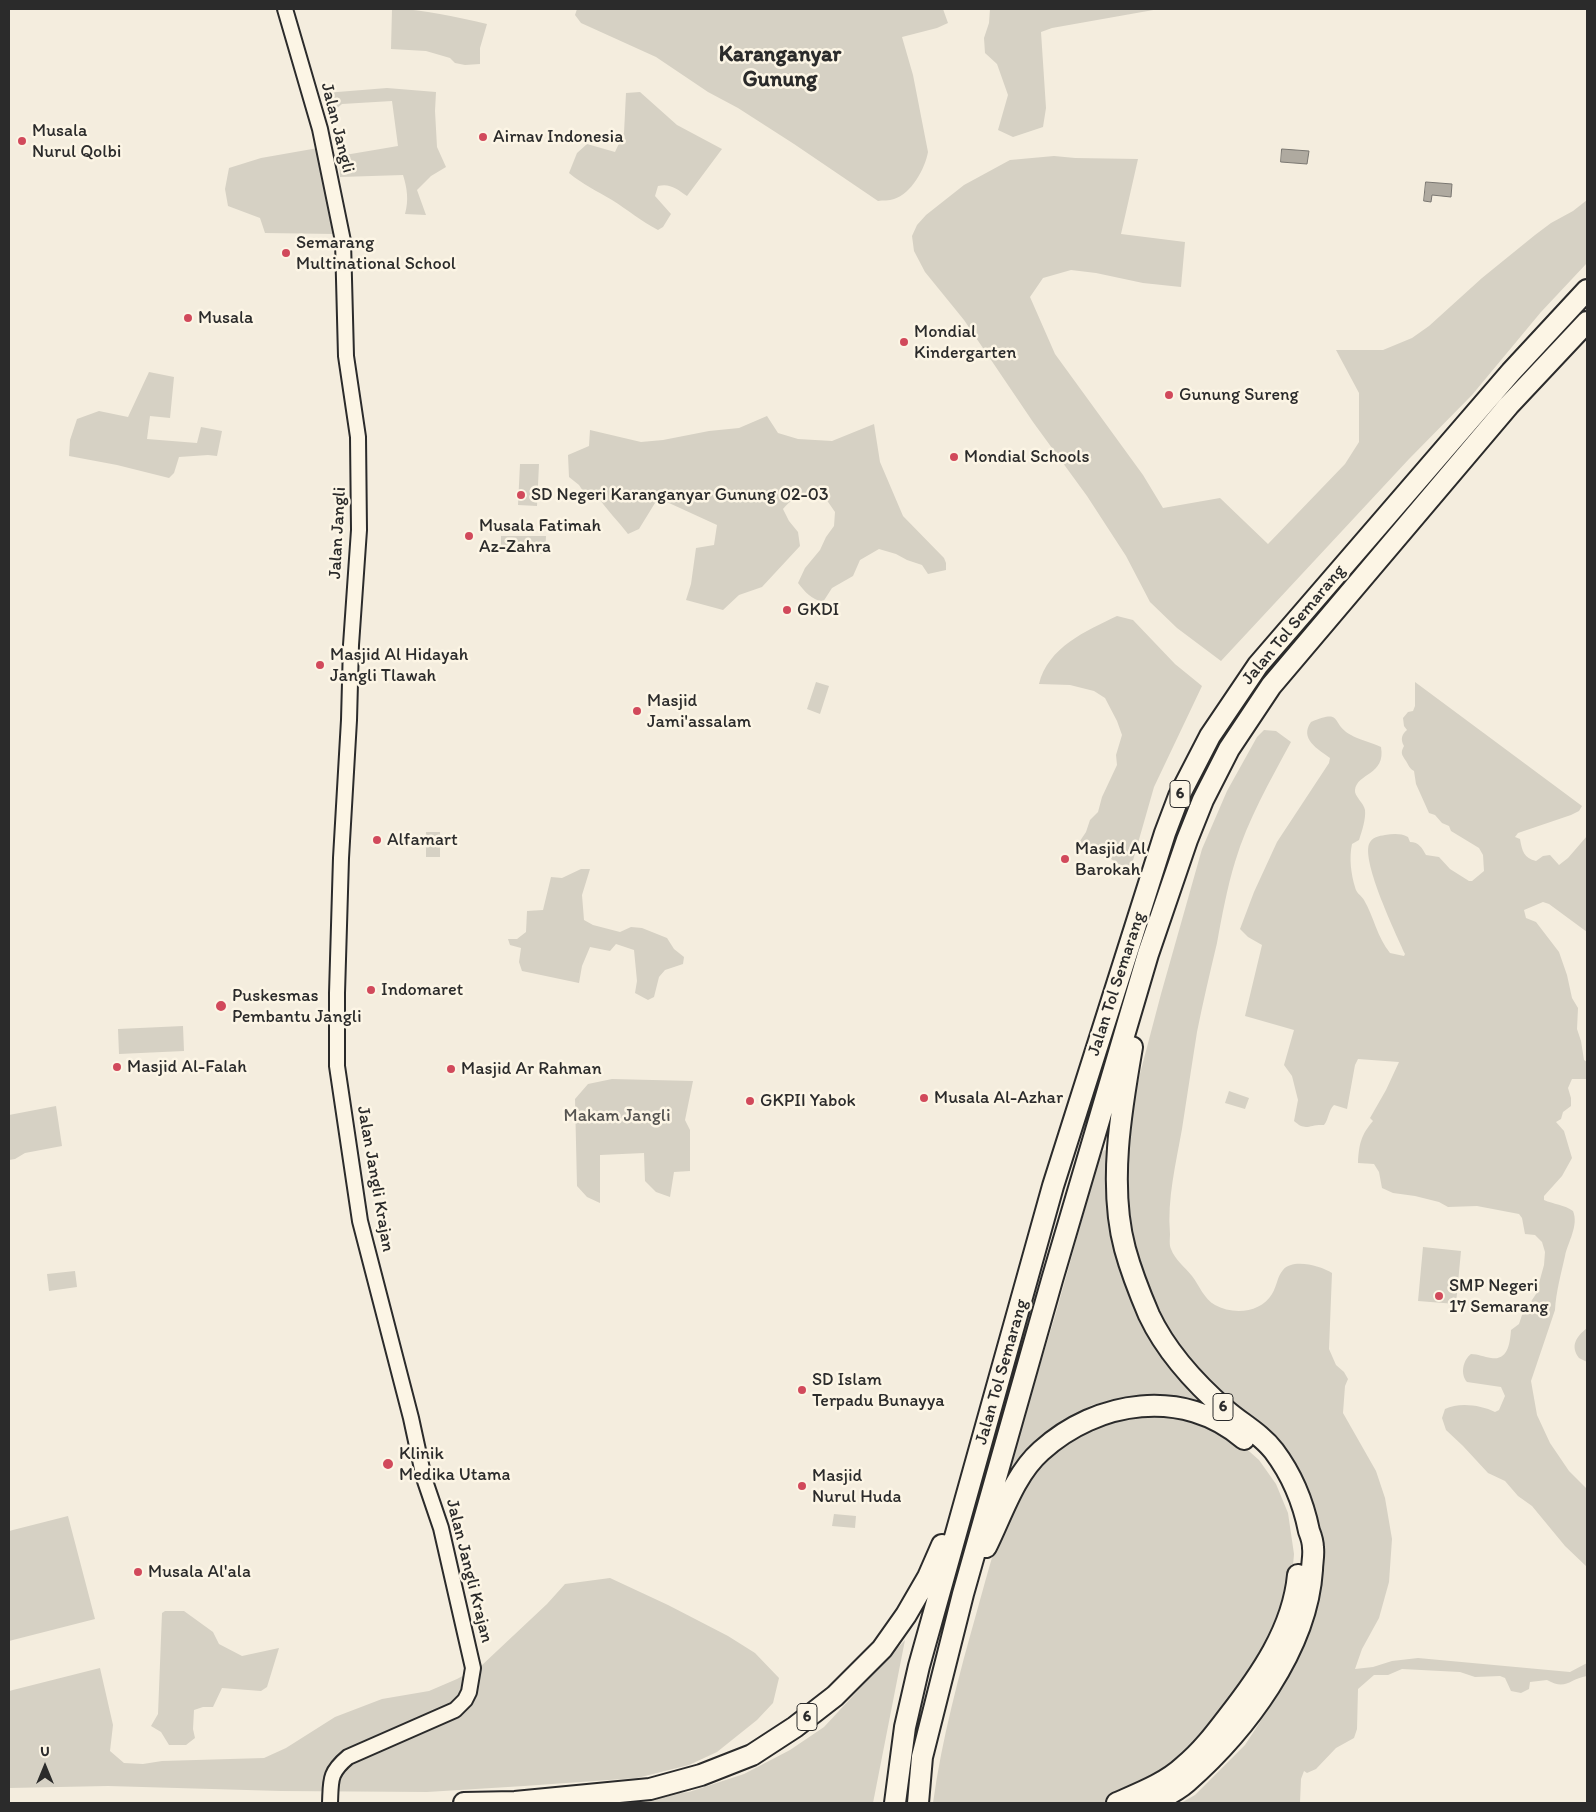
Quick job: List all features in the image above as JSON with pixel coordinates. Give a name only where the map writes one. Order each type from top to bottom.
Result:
[{"type":"highway","name":"Jalan Tol Semarang","points":[[895,1803],[906,1727],[919,1666],[1053,1186],[1165,832],[1179,796],[1210,736],[1258,665],[1510,372],[1587,290]]},
{"type":"highway","name":"Jalan Tol Semarang","points":[[918,1803],[922,1757],[963,1594],[1052,1280],[1148,954],[1202,800],[1229,749],[1271,686],[1509,405],[1587,322]]},
{"type":"highway","name":"6","points":[[1148,954],[1123,1103],[1117,1164],[1118,1203],[1124,1248],[1140,1294],[1151,1318],[1172,1354],[1226,1410],[1256,1433],[1272,1449],[1282,1463],[1303,1506],[1313,1548],[1311,1587],[1302,1622],[1288,1655],[1270,1684],[1234,1736],[1185,1784],[1153,1803]]},
{"type":"highway","name":"6","points":[[963,1594],[1019,1479],[1040,1452],[1072,1428],[1101,1414],[1134,1406],[1158,1405],[1190,1410],[1236,1432],[1264,1456],[1281,1481],[1293,1511],[1298,1535],[1300,1554],[1296,1590],[1285,1626],[1267,1664],[1209,1742],[1183,1768],[1148,1790],[1117,1803]]},
{"type":"highway","name":"6","points":[[464,1803],[514,1802],[650,1789],[701,1775],[752,1755],[795,1727],[835,1696],[882,1649],[906,1615],[928,1577],[939,1552],[990,1415]]},
{"type":"street","name":"Jalan Jangli","points":[[285,9],[320,129],[343,241],[346,356],[358,437],[359,530],[351,645],[349,720],[341,858],[337,1066]]},
{"type":"street","name":"Jalan Jangli Krajan","points":[[330,1800],[332,1774],[337,1766],[348,1757],[455,1710],[469,1692],[473,1668],[455,1597],[441,1528],[424,1478],[411,1418],[360,1221],[337,1066]]},
{"type":"green space","points":[[392,9],[428,12],[487,24],[480,48],[480,64],[465,65],[455,63],[450,58],[426,51],[391,49]]},
{"type":"green space","points":[[577,9],[943,9],[948,23],[937,28],[902,37],[913,75],[928,152],[924,166],[906,192],[894,199],[878,201],[794,144],[738,108],[708,92],[656,57],[581,23],[575,15]]},
{"type":"green space","points":[[990,9],[1159,9],[1052,28],[1041,32],[1046,108],[1043,127],[1013,137],[998,130],[1008,95],[997,64],[985,53],[984,38],[989,23]]},
{"type":"green space","points":[[387,88],[436,92],[437,147],[446,167],[431,176],[417,190],[426,215],[405,214],[407,194],[403,175],[340,177],[339,156],[398,146],[392,101],[342,104],[336,109],[328,107],[325,93]]},
{"type":"green space","points":[[640,92],[677,125],[722,149],[687,196],[670,186],[658,186],[655,196],[671,214],[663,227],[658,230],[569,173],[577,153],[587,144],[615,152],[624,133],[626,93]]},
{"type":"green space","points":[[318,148],[335,234],[265,233],[260,218],[228,206],[225,189],[229,168],[261,158]]},
{"type":"green space","points":[[1054,156],[1138,159],[1121,234],[1185,242],[1181,287],[1143,283],[1071,270],[1043,278],[1030,297],[1055,354],[1143,475],[1163,508],[1220,498],[1268,544],[1345,464],[1359,442],[1359,393],[1336,350],[1383,350],[1412,338],[1429,326],[1482,278],[1535,235],[1587,200],[1587,263],[1541,312],[1472,395],[1409,459],[1221,661],[1177,628],[1150,602],[1126,556],[1087,496],[1033,422],[964,320],[925,272],[914,251],[912,236],[917,225],[926,215],[964,185],[1010,160]]},
{"type":"green space","points":[[149,372],[174,377],[170,418],[150,416],[147,439],[197,443],[201,427],[222,431],[217,456],[179,457],[174,473],[169,478],[117,465],[69,456],[70,440],[77,419],[99,411],[128,417]]},
{"type":"green space","points":[[767,416],[778,433],[798,439],[832,441],[874,424],[880,462],[903,516],[944,558],[946,570],[928,574],[922,565],[879,549],[860,560],[853,576],[832,588],[823,602],[815,599],[798,583],[805,568],[820,550],[834,526],[835,512],[826,499],[802,497],[793,500],[783,509],[789,521],[798,532],[800,546],[762,587],[739,595],[723,610],[686,600],[691,584],[696,548],[714,545],[717,525],[669,503],[655,503],[639,529],[628,534],[597,496],[583,491],[569,477],[568,455],[589,446],[590,430],[641,442],[739,428]]},
{"type":"green space","points":[[520,464],[539,464],[537,506],[518,505]]},
{"type":"green space","points":[[501,536],[546,536],[545,554],[501,549]]},
{"type":"green space","points":[[1117,616],[1133,620],[1175,664],[1202,686],[1154,787],[1130,871],[1111,859],[1076,847],[1086,832],[1090,820],[1098,812],[1102,797],[1117,765],[1116,755],[1122,735],[1117,721],[1105,698],[1094,691],[1070,685],[1039,684],[1044,671],[1059,650],[1081,634]]},
{"type":"green space","points":[[816,682],[829,686],[820,714],[807,709]]},
{"type":"green space","points":[[1415,682],[1582,806],[1579,811],[1571,815],[1518,833],[1515,837],[1520,839],[1523,850],[1529,858],[1536,861],[1543,856],[1550,855],[1559,865],[1568,858],[1587,836],[1587,932],[1549,904],[1543,902],[1524,910],[1526,918],[1536,922],[1559,952],[1572,998],[1578,1008],[1577,1029],[1584,1060],[1587,1062],[1587,1079],[1572,1079],[1568,1088],[1571,1106],[1563,1112],[1561,1119],[1556,1122],[1564,1131],[1572,1158],[1562,1176],[1544,1196],[1544,1200],[1573,1211],[1575,1222],[1560,1276],[1555,1310],[1531,1381],[1537,1415],[1550,1443],[1569,1471],[1587,1489],[1587,1567],[1565,1546],[1532,1506],[1518,1496],[1505,1481],[1488,1473],[1446,1430],[1442,1418],[1445,1409],[1463,1405],[1477,1406],[1495,1412],[1499,1410],[1505,1396],[1501,1387],[1467,1382],[1463,1367],[1471,1354],[1497,1358],[1505,1354],[1511,1330],[1519,1324],[1522,1315],[1536,1294],[1544,1265],[1545,1252],[1542,1242],[1535,1235],[1525,1234],[1522,1218],[1519,1214],[1477,1206],[1448,1207],[1439,1202],[1393,1193],[1382,1188],[1379,1172],[1374,1164],[1358,1163],[1361,1140],[1373,1121],[1370,1118],[1399,1062],[1358,1059],[1355,1065],[1347,1109],[1334,1105],[1324,1125],[1305,1127],[1294,1121],[1298,1100],[1292,1076],[1284,1065],[1294,1030],[1245,1016],[1262,945],[1248,937],[1240,929],[1254,892],[1277,842],[1329,763],[1330,758],[1312,743],[1307,734],[1311,722],[1321,718],[1333,717],[1351,735],[1381,747],[1379,763],[1357,784],[1355,790],[1364,807],[1365,814],[1359,840],[1352,844],[1351,860],[1352,877],[1357,892],[1364,900],[1390,953],[1404,956],[1405,954],[1381,899],[1370,866],[1368,853],[1369,844],[1372,840],[1378,836],[1396,834],[1408,837],[1410,842],[1420,846],[1426,855],[1439,857],[1450,869],[1469,881],[1472,881],[1484,871],[1483,855],[1479,848],[1451,831],[1449,826],[1442,823],[1435,815],[1429,813],[1416,784],[1414,771],[1409,767],[1403,755],[1402,737],[1407,730],[1404,726],[1403,718],[1408,712],[1413,711],[1415,706]]},
{"type":"green space","points":[[1264,730],[1276,731],[1291,742],[1267,786],[1240,846],[1225,902],[1197,1032],[1173,1181],[1169,1221],[1170,1247],[1175,1257],[1192,1276],[1208,1299],[1215,1305],[1230,1310],[1246,1310],[1261,1305],[1272,1294],[1283,1270],[1293,1264],[1307,1264],[1332,1273],[1329,1349],[1336,1365],[1344,1372],[1348,1379],[1345,1386],[1343,1413],[1376,1471],[1385,1498],[1392,1539],[1389,1582],[1379,1618],[1362,1649],[1355,1669],[1373,1667],[1392,1661],[1418,1658],[1570,1672],[1587,1663],[1587,1676],[1563,1684],[1547,1680],[1530,1682],[1529,1689],[1521,1693],[1511,1691],[1505,1678],[1500,1676],[1475,1677],[1460,1672],[1402,1669],[1388,1675],[1374,1675],[1358,1689],[1357,1729],[1354,1738],[1336,1748],[1316,1769],[1307,1773],[1304,1771],[1301,1779],[1300,1803],[1181,1803],[1195,1795],[1245,1745],[1284,1685],[1311,1626],[1321,1589],[1323,1547],[1312,1503],[1299,1472],[1280,1442],[1233,1403],[1180,1349],[1159,1314],[1149,1290],[1134,1246],[1128,1202],[1127,1164],[1132,1104],[1202,849],[1227,791],[1257,737]]},
{"type":"green space","points":[[426,832],[440,832],[440,857],[426,857]]},
{"type":"green space","points":[[581,869],[590,869],[582,895],[584,920],[593,925],[620,932],[631,927],[642,928],[667,938],[674,949],[684,957],[683,964],[665,970],[659,977],[654,997],[648,1000],[635,993],[637,981],[634,950],[616,944],[610,951],[590,947],[582,966],[579,983],[522,971],[519,962],[521,948],[510,945],[508,939],[517,939],[526,932],[527,911],[543,910],[551,877],[562,878]]},
{"type":"green space","points":[[183,1026],[184,1051],[119,1054],[118,1029]]},
{"type":"green space","name":"Makam Jangli","points":[[612,1079],[693,1081],[685,1120],[690,1130],[690,1171],[674,1172],[670,1197],[656,1192],[645,1181],[644,1153],[600,1155],[600,1203],[587,1197],[577,1186],[575,1099],[588,1084]]},
{"type":"green space","points":[[1229,1091],[1249,1098],[1245,1109],[1225,1103]]},
{"type":"green space","points":[[56,1106],[62,1146],[25,1153],[9,1160],[9,1115]]},
{"type":"green space","points":[[1104,1150],[1109,1151],[1111,1156],[1107,1179],[1114,1243],[1142,1315],[1227,1416],[1154,1396],[1126,1397],[1092,1405],[1055,1425],[1008,1471],[1055,1316],[1100,1156]]},
{"type":"green space","points":[[1423,1247],[1461,1251],[1456,1304],[1418,1301]]},
{"type":"green space","points":[[75,1271],[77,1287],[49,1291],[47,1274]]},
{"type":"green space","points":[[1587,1328],[1587,1362],[1576,1354],[1575,1342]]},
{"type":"green space","points":[[1135,1411],[1188,1416],[1233,1437],[1259,1460],[1276,1484],[1288,1513],[1294,1554],[1291,1589],[1262,1661],[1204,1738],[1145,1785],[1104,1803],[933,1803],[946,1731],[970,1635],[1001,1529],[1019,1490],[1044,1456],[1064,1440]]},
{"type":"green space","points":[[834,1514],[856,1516],[855,1528],[832,1526]]},
{"type":"green space","points":[[68,1516],[95,1619],[9,1641],[9,1531]]},
{"type":"green space","points":[[610,1578],[728,1636],[755,1653],[779,1678],[773,1703],[757,1720],[717,1752],[689,1765],[637,1778],[427,1792],[281,1791],[108,1786],[9,1788],[9,1691],[100,1668],[113,1725],[110,1751],[124,1763],[143,1764],[162,1761],[264,1758],[286,1748],[335,1717],[382,1699],[429,1691],[457,1679],[481,1666],[547,1604],[565,1584]]},
{"type":"green space","points":[[165,1611],[184,1611],[213,1632],[219,1644],[242,1656],[279,1648],[267,1687],[261,1691],[222,1688],[213,1707],[203,1707],[194,1710],[193,1729],[195,1738],[186,1745],[169,1745],[161,1732],[151,1726],[158,1714],[162,1613]]},
{"type":"green space","points":[[905,1640],[873,1803],[577,1803],[689,1792],[744,1774],[790,1750],[824,1727]]},
{"type":"shaded area","points":[[1282,149],[1309,151],[1307,164],[1281,162]]},
{"type":"shaded area","points":[[1426,182],[1452,184],[1451,197],[1432,195],[1431,202],[1424,201]]},
{"type":"place","name":"Airnav Indonesia","points":[[483,137]]},
{"type":"place","name":"Musala Nurul Qolbi","points":[[22,141]]},
{"type":"place","name":"Semarang Multinational School","points":[[286,253]]},
{"type":"place","name":"Musala","points":[[188,318]]},
{"type":"place","name":"Mondial Kindergarten","points":[[904,342]]},
{"type":"place","name":"Gunung Sureng","points":[[1169,395]]},
{"type":"place","name":"Mondial Schools","points":[[954,457]]},
{"type":"place","name":"SD Negeri Karanganyar Gunung 02-03","points":[[521,495]]},
{"type":"place","name":"Musala Fatimah Az-Zahra","points":[[469,536]]},
{"type":"place","name":"GKDI","points":[[787,610]]},
{"type":"place","name":"Masjid Al Hidayah Jangli Tlawah","points":[[320,665]]},
{"type":"place","name":"Masjid Jami'assalam","points":[[637,711]]},
{"type":"place","name":"Alfamart","points":[[377,840]]},
{"type":"place","name":"Masjid Al Barokah","points":[[1065,859]]},
{"type":"place","name":"Indomaret","points":[[371,990]]},
{"type":"place","name":"Puskesmas Pembantu Jangli","points":[[221,1006]]},
{"type":"place","name":"Masjid Al-Falah","points":[[117,1067]]},
{"type":"place","name":"Masjid Ar Rahman","points":[[451,1069]]},
{"type":"place","name":"Musala Al-Azhar","points":[[924,1098]]},
{"type":"place","name":"GKPII Yabok","points":[[750,1101]]},
{"type":"place","name":"SMP Negeri 17 Semarang","points":[[1439,1296]]},
{"type":"place","name":"SD Islam Terpadu Bunayya","points":[[802,1390]]},
{"type":"place","name":"Klinik Medika Utama","points":[[388,1464]]},
{"type":"place","name":"Masjid Nurul Huda","points":[[802,1486]]},
{"type":"place","name":"Musala Al'ala","points":[[138,1572]]},
{"type":"district","name":"Karanganyar Gunung","points":[[780,68]]}]
